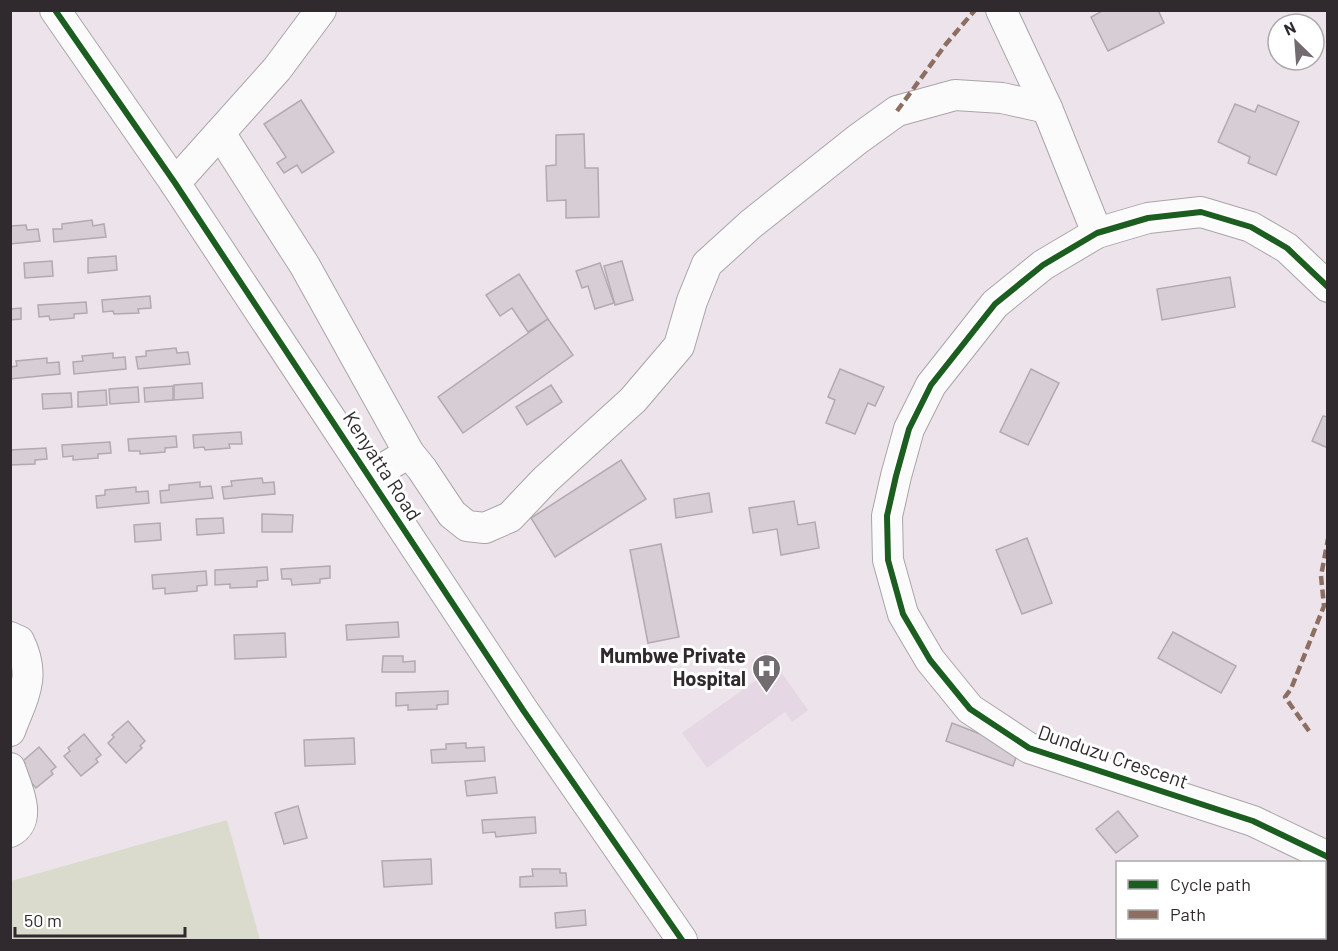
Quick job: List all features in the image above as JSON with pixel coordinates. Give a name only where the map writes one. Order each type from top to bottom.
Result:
[{"type":"street","name":"Kenyatta Road","points":[[54,10],[175,183],[523,710],[682,940]]},
{"type":"street","points":[[175,183],[277,69],[321,10]]},
{"type":"street","points":[[1001,10],[1047,108],[1097,233]]},
{"type":"street","points":[[220,133],[305,266],[409,453],[452,514],[467,526],[485,528],[510,517],[545,480],[633,400],[679,346],[692,301],[707,264],[751,224],[858,139],[897,111],[955,95],[1002,98],[1047,108]]},
{"type":"street","name":"Dunduzu Crescent","points":[[1328,287],[1287,248],[1251,227],[1201,212],[1148,218],[1097,233],[1043,265],[995,304],[931,385],[909,429],[887,516],[888,560],[903,614],[930,660],[970,710],[1029,748],[1253,821],[1328,857]]},
{"type":"street","points":[[369,477],[409,453]]},
{"type":"street","points":[[10,638],[20,640],[29,668],[27,688],[10,731]]},
{"type":"street","points":[[10,768],[22,803],[22,818],[16,829],[10,832]]},
{"type":"shaded area","name":"Mumbwe Private Hospital","points":[[766,651],[808,710],[792,722],[785,712],[707,768],[682,733],[762,676],[752,661]]},
{"type":"shaded area","points":[[227,820],[260,940],[11,940],[11,881]]},
{"type":"building","points":[[1104,10],[1158,10],[1164,23],[1108,51],[1091,17]]},
{"type":"building","points":[[301,100],[334,152],[302,173],[297,165],[284,173],[277,163],[286,157],[264,124]]},
{"type":"building","points":[[1235,104],[1255,112],[1258,105],[1299,122],[1276,175],[1248,163],[1250,157],[1218,142]]},
{"type":"building","points":[[584,134],[585,168],[598,168],[599,217],[566,218],[566,200],[547,201],[546,166],[556,165],[556,135]]},
{"type":"building","points":[[92,220],[93,226],[104,224],[106,237],[54,242],[53,229],[62,229],[62,224]]},
{"type":"building","points":[[26,225],[27,230],[38,229],[40,241],[10,244],[10,226]]},
{"type":"building","points":[[116,256],[117,270],[88,273],[88,258]]},
{"type":"building","points":[[52,261],[53,276],[25,278],[24,263]]},
{"type":"building","points":[[622,261],[633,300],[615,305],[604,266]]},
{"type":"building","points":[[600,263],[614,303],[595,309],[588,286],[582,288],[576,271]]},
{"type":"building","points":[[519,274],[548,319],[528,332],[512,308],[500,316],[486,295]]},
{"type":"building","points":[[1230,277],[1235,307],[1162,320],[1157,289]]},
{"type":"building","points":[[150,296],[151,308],[138,309],[139,313],[103,312],[102,300]]},
{"type":"building","points":[[86,302],[87,313],[74,314],[74,318],[50,320],[49,316],[39,317],[38,305]]},
{"type":"building","points":[[21,308],[21,319],[10,320],[10,309]]},
{"type":"building","points":[[548,319],[573,355],[463,433],[438,397]]},
{"type":"building","points":[[176,348],[177,353],[188,352],[190,364],[138,369],[136,357],[146,356],[146,351]]},
{"type":"building","points":[[113,353],[113,358],[125,357],[126,369],[74,374],[73,362],[83,361],[82,356]]},
{"type":"building","points":[[47,358],[47,363],[59,362],[60,374],[10,379],[10,367],[17,366],[16,361]]},
{"type":"building","points":[[840,369],[884,387],[875,406],[868,403],[855,434],[826,423],[835,400],[828,397]]},
{"type":"building","points":[[1031,369],[1059,383],[1028,445],[1000,432]]},
{"type":"building","points":[[202,383],[203,398],[174,400],[174,385]]},
{"type":"building","points":[[551,385],[562,402],[527,425],[516,407]]},
{"type":"building","points":[[173,386],[173,400],[145,402],[144,388]]},
{"type":"building","points":[[138,387],[139,402],[110,404],[109,389]]},
{"type":"building","points":[[106,390],[107,405],[78,407],[78,392]]},
{"type":"building","points":[[71,393],[72,407],[43,409],[42,394]]},
{"type":"building","points":[[1323,416],[1328,417],[1328,448],[1312,441]]},
{"type":"building","points":[[241,432],[242,444],[229,444],[230,448],[205,450],[204,447],[194,448],[193,435]]},
{"type":"building","points":[[176,436],[177,447],[165,448],[165,452],[140,454],[140,451],[129,451],[128,439]]},
{"type":"building","points":[[110,442],[111,453],[98,454],[98,458],[73,460],[73,456],[63,457],[62,445]]},
{"type":"building","points":[[46,448],[47,459],[35,460],[35,464],[10,465],[10,450]]},
{"type":"building","points":[[621,460],[646,499],[555,557],[531,518]]},
{"type":"building","points":[[262,478],[263,483],[274,482],[275,494],[224,499],[222,487],[232,486],[231,481]]},
{"type":"building","points":[[200,482],[200,487],[211,486],[213,498],[161,503],[160,491],[169,490],[169,485]]},
{"type":"building","points":[[136,487],[136,492],[148,491],[149,503],[97,508],[96,496],[105,495],[105,490]]},
{"type":"building","points":[[709,493],[712,512],[676,518],[674,499]]},
{"type":"building","points":[[794,501],[798,525],[815,522],[819,548],[781,555],[777,529],[753,533],[749,508]]},
{"type":"building","points":[[262,514],[293,515],[292,532],[262,532]]},
{"type":"building","points":[[223,518],[224,533],[197,535],[196,519]]},
{"type":"building","points":[[160,523],[161,540],[135,542],[134,525]]},
{"type":"building","points":[[1027,538],[1052,603],[1022,614],[996,550]]},
{"type":"building","points":[[661,544],[679,637],[648,643],[630,550]]},
{"type":"building","points":[[330,566],[330,578],[320,579],[320,583],[292,585],[291,579],[282,579],[281,569]]},
{"type":"building","points":[[267,567],[268,580],[257,581],[257,587],[230,588],[230,584],[215,585],[215,570]]},
{"type":"building","points":[[206,571],[207,585],[197,586],[197,591],[165,594],[165,588],[153,589],[152,575]]},
{"type":"building","points":[[398,622],[399,637],[347,640],[346,625]]},
{"type":"building","points":[[1173,632],[1236,666],[1221,693],[1158,658]]},
{"type":"building","points":[[285,633],[286,657],[235,659],[234,635]]},
{"type":"building","points":[[383,656],[403,656],[403,662],[415,661],[415,672],[382,672]]},
{"type":"building","points":[[448,691],[448,704],[437,705],[437,709],[408,710],[408,705],[396,706],[396,693]]},
{"type":"building","points":[[128,721],[145,741],[140,746],[142,748],[126,763],[108,743],[114,737],[112,735]]},
{"type":"building","points":[[952,723],[1019,749],[1013,766],[946,741]]},
{"type":"building","points":[[84,734],[101,755],[96,759],[98,762],[81,776],[64,756],[70,751],[68,748]]},
{"type":"building","points":[[354,738],[355,764],[305,766],[304,740]]},
{"type":"building","points":[[466,743],[466,748],[484,747],[485,761],[432,763],[431,750],[446,749],[446,744]]},
{"type":"building","points":[[39,747],[56,767],[51,771],[53,774],[36,788],[19,769],[25,763],[23,761]]},
{"type":"building","points":[[495,777],[497,793],[467,796],[465,781]]},
{"type":"building","points":[[298,806],[307,838],[284,844],[275,813]]},
{"type":"building","points":[[1118,811],[1138,836],[1116,853],[1096,829]]},
{"type":"building","points":[[535,817],[536,833],[496,837],[495,832],[483,833],[482,820]]},
{"type":"building","points":[[431,859],[432,884],[384,887],[382,861]]},
{"type":"building","points":[[532,869],[560,869],[560,873],[566,873],[567,886],[520,887],[520,877],[533,876]]},
{"type":"building","points":[[585,910],[586,925],[556,928],[555,913]]},
{"type":"marked path","points":[[897,111],[946,44],[975,10]]},
{"type":"marked path","points":[[1309,731],[1285,697],[1291,689],[1324,606],[1321,576],[1328,539]]},
{"type":"cycle path","points":[[55,10],[175,183],[523,710],[682,940]]},
{"type":"cycle path","points":[[1328,287],[1287,248],[1251,227],[1201,212],[1148,218],[1097,233],[1043,265],[995,304],[931,385],[909,429],[887,516],[888,560],[903,614],[930,660],[970,709],[1029,748],[1253,821],[1328,857]]},
{"type":"place","name":"Mumbwe Private Hospital","points":[[767,694]]}]
